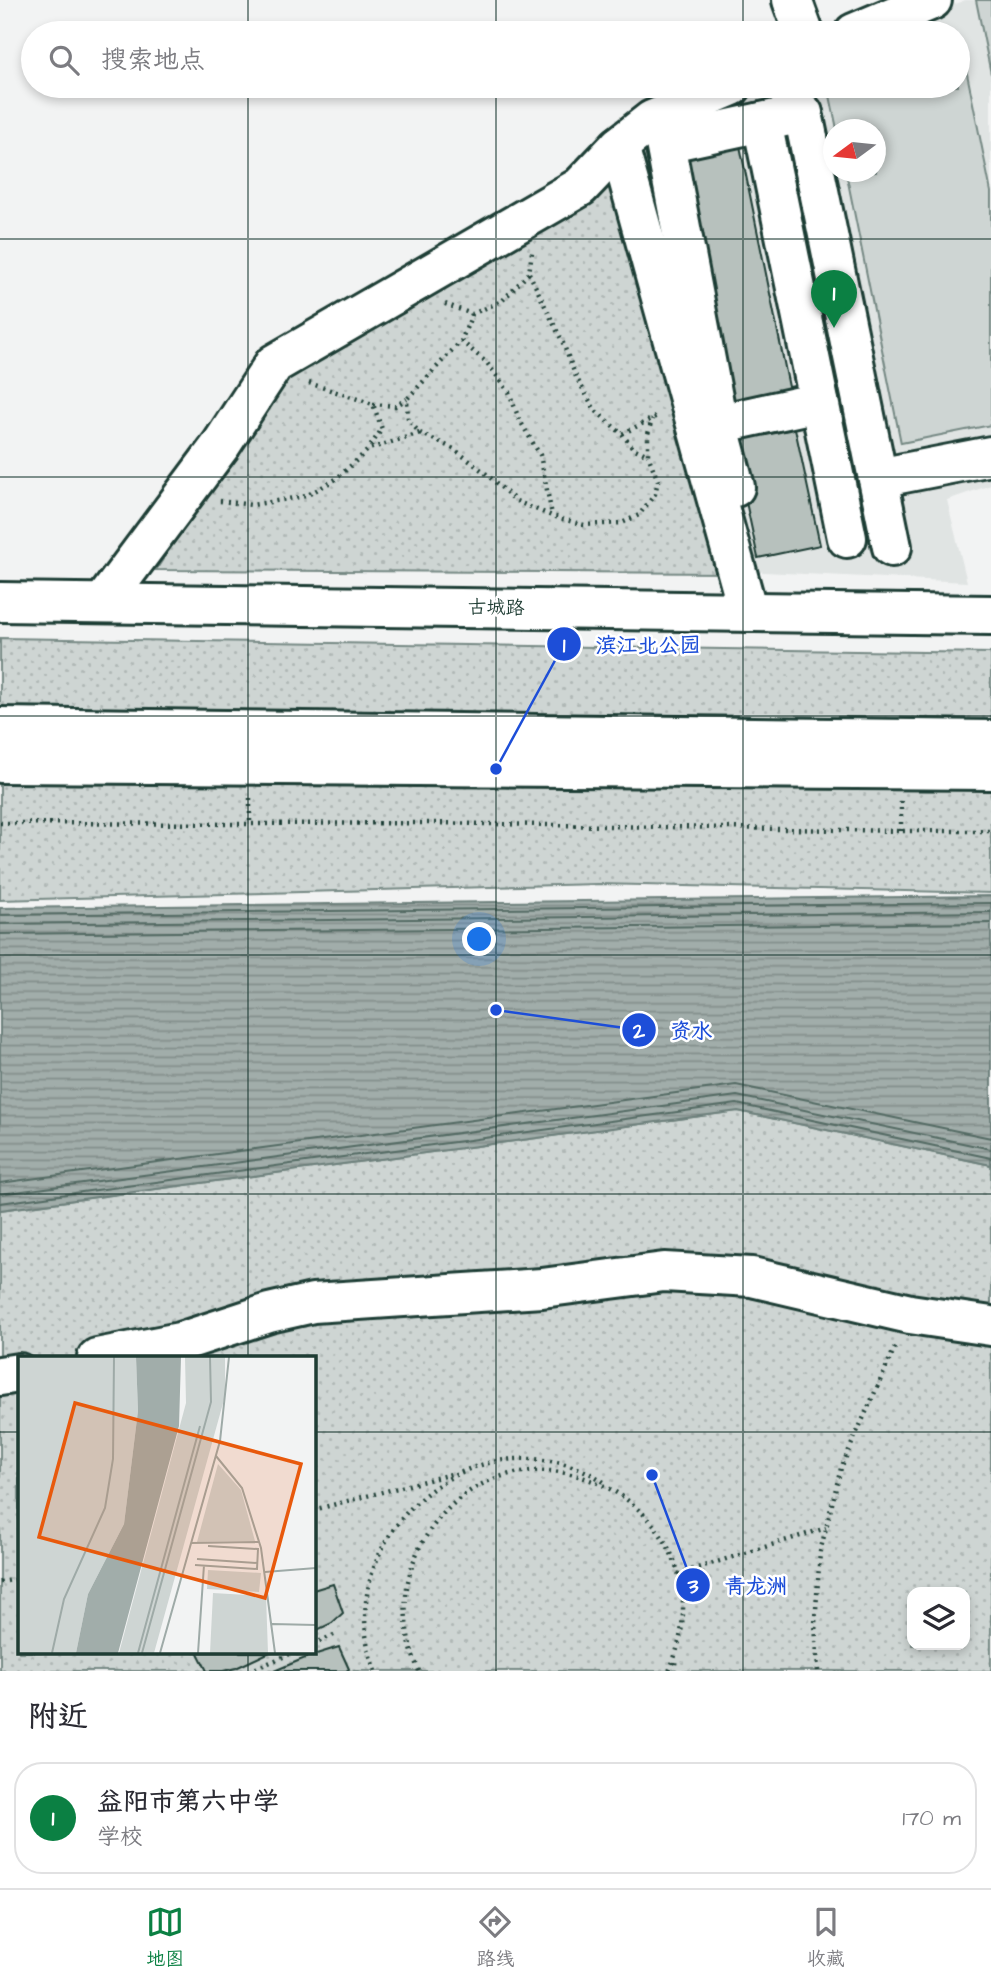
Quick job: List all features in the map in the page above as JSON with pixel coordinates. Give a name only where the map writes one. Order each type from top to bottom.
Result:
[{"type":"street","points":[[792,0],[800,21]]},
{"type":"street","points":[[882,21],[932,0]]},
{"type":"street","points":[[103,603],[221,445],[274,364],[580,187],[619,146],[652,120],[704,98]]},
{"type":"street","points":[[734,487],[719,424],[665,143],[803,113],[892,547]]},
{"type":"street","points":[[762,122],[847,538]]},
{"type":"street","points":[[619,146],[748,611]]},
{"type":"street","points":[[719,424],[821,411],[864,411]]},
{"type":"street","points":[[878,478],[991,457]]},
{"type":"street","name":"古城路","points":[[0,602],[991,615]]},
{"type":"street","points":[[0,727],[991,740]]},
{"type":"street","points":[[0,763],[991,770]]},
{"type":"street","points":[[107,1356],[180,1342],[313,1303],[542,1288],[664,1272],[752,1277],[910,1314],[991,1326]]},
{"type":"street","points":[[0,1376],[18,1373]]},
{"type":"path","points":[[538,210],[529,273],[564,343],[576,377],[595,410],[622,433],[633,448],[648,455]]},
{"type":"path","points":[[270,370],[373,404],[395,406],[407,399],[461,341],[472,314],[502,301],[529,273]]},
{"type":"path","points":[[416,281],[442,302],[472,314]]},
{"type":"path","points":[[461,341],[487,363],[509,392],[519,419],[540,455],[552,516]]},
{"type":"path","points":[[407,399],[408,420],[420,433],[454,449],[516,501],[552,516],[584,525],[622,523],[639,515],[655,494],[658,481],[648,455],[648,433],[652,419]]},
{"type":"path","points":[[622,433],[689,400]]},
{"type":"path","points":[[191,486],[223,502],[252,505],[306,496],[336,479],[369,449],[382,429],[373,404]]},
{"type":"path","points":[[369,449],[420,433]]},
{"type":"path","points":[[901,788],[901,831]]},
{"type":"path","points":[[0,823],[431,823],[991,831]]},
{"type":"path","points":[[818,1671],[815,1624],[820,1552],[841,1468],[910,1314]]},
{"type":"path","points":[[315,1509],[492,1462],[545,1460],[571,1465],[595,1475],[641,1511],[670,1551],[682,1598],[682,1622],[674,1671]]},
{"type":"path","points":[[374,1671],[367,1638],[366,1611],[369,1585],[388,1536],[403,1514],[422,1496],[467,1469]]},
{"type":"path","points":[[419,1671],[405,1623],[409,1574],[430,1531],[445,1512],[464,1496],[485,1484],[507,1475],[531,1471],[579,1475],[623,1496]]},
{"type":"path","points":[[678,1574],[826,1528]]},
{"type":"path","points":[[0,1582],[18,1579]]},
{"type":"path","points":[[315,1643],[334,1635]]},
{"type":"path","points":[[669,1671],[678,1646]]},
{"type":"path","points":[[249,1671],[290,1654]]},
{"type":"shaded area","points":[[965,0],[991,0],[991,485],[947,500],[967,582],[745,571],[633,169],[648,141],[745,98],[970,98],[970,21],[917,21]]},
{"type":"shaded area","points":[[976,0],[991,0],[991,74]]},
{"type":"shaded area","points":[[970,88],[991,192],[991,425],[901,443],[848,182],[886,182],[886,119],[835,119],[831,98],[970,98]]},
{"type":"shaded area","points":[[619,173],[731,573],[156,570],[288,367]]},
{"type":"shaded area","points":[[0,638],[991,653],[991,893],[598,884],[0,900]]},
{"type":"shaded area","points":[[738,1111],[991,1165],[991,1671],[0,1671],[0,1210]]},
{"type":"water","points":[[991,896],[991,1165],[738,1111],[0,1210],[0,908]]},
{"type":"building","points":[[738,136],[790,392],[727,405],[675,149]]},
{"type":"building","points":[[793,419],[820,545],[758,558],[731,432]]},
{"type":"building","points":[[333,1584],[343,1613],[332,1623],[315,1631],[315,1589]]},
{"type":"building","points":[[339,1647],[349,1669],[346,1671],[274,1671],[310,1656]]},
{"type":"building","points":[[198,1654],[266,1654],[236,1668],[207,1671]]},
{"type":"place","name":"益阳市第六中学","points":[[834,328]]},
{"type":"place","name":"滨江北公园","points":[[496,769]]},
{"type":"place","name":"资水","points":[[496,1010]]},
{"type":"place","name":"青龙洲","points":[[652,1475]]}]
